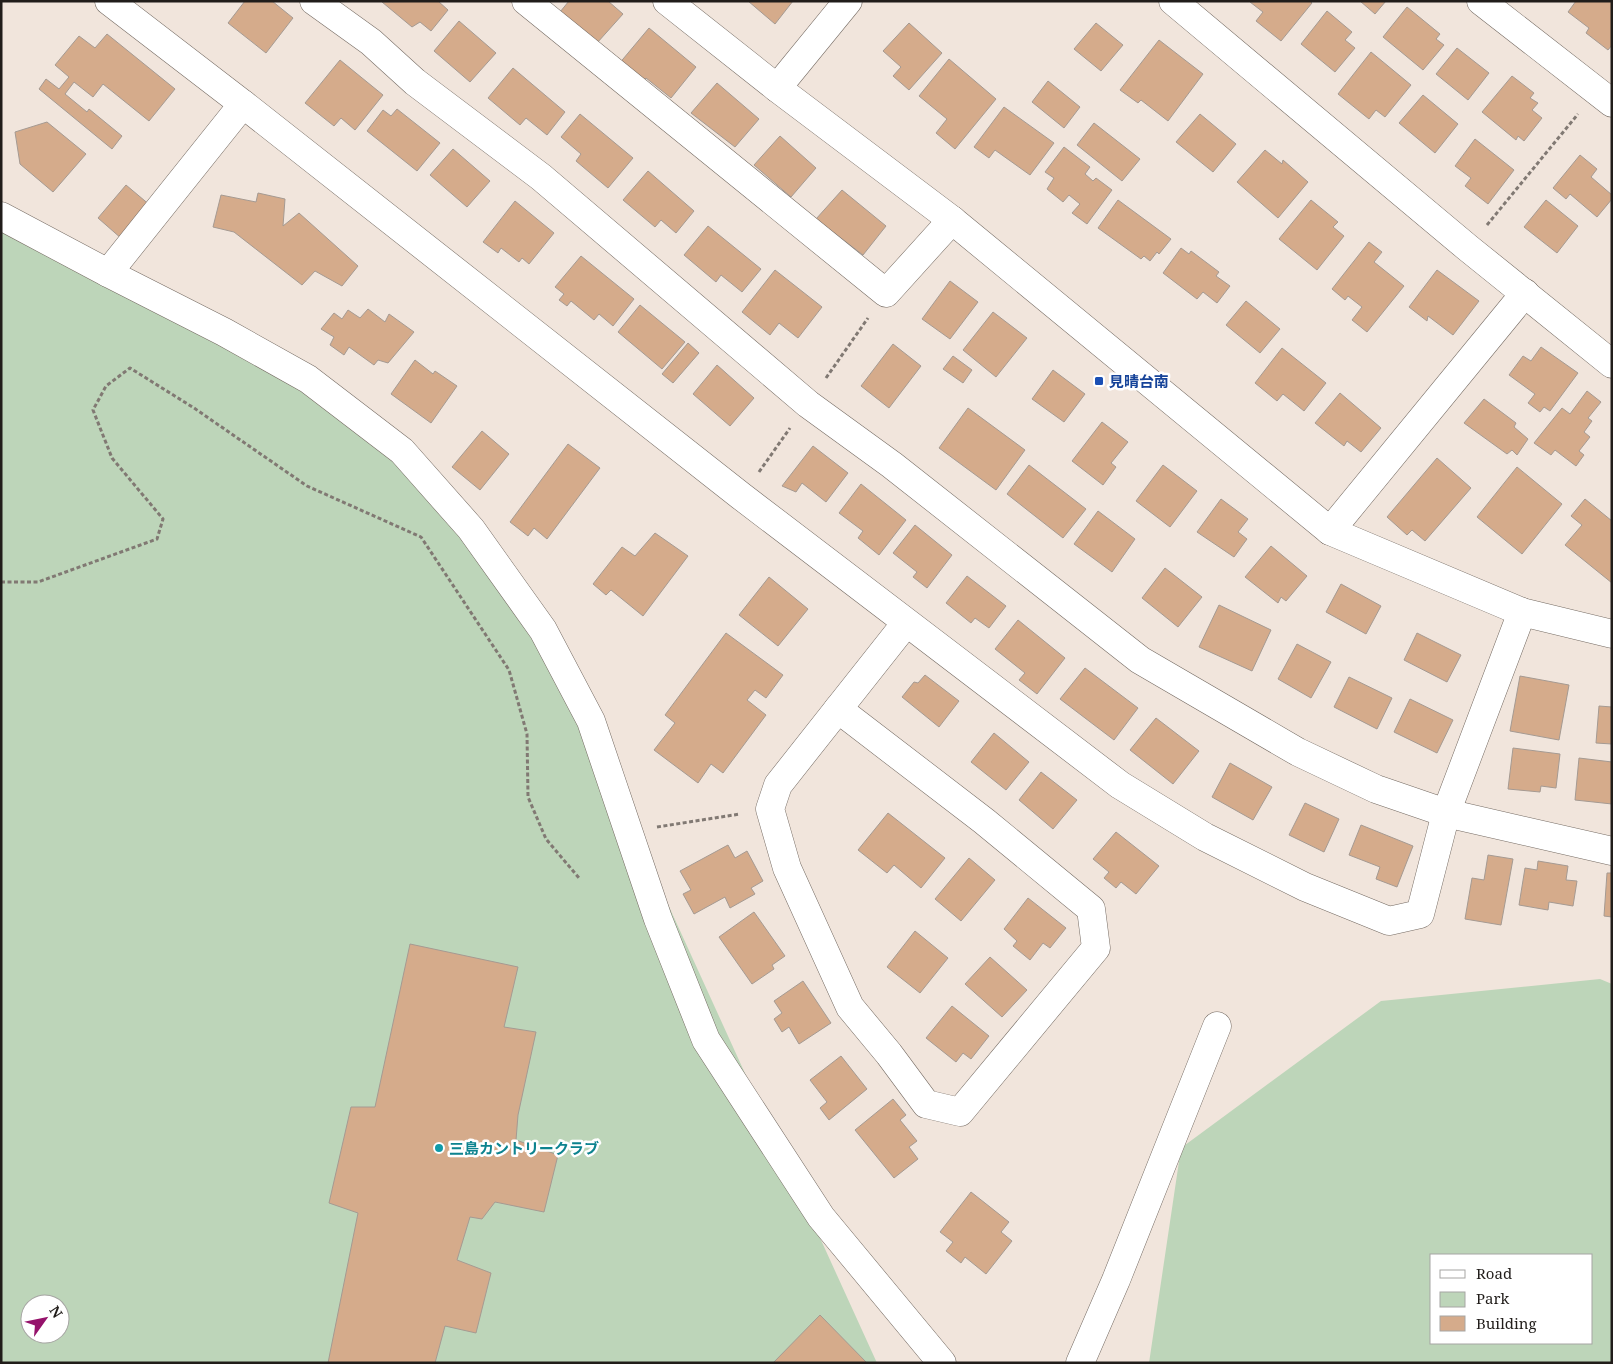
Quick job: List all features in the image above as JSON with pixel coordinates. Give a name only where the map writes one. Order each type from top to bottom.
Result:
[{"type":"street","points":[[109,1],[734,490],[1120,785],[1205,837],[1305,887],[1388,921],[1420,914],[1446,813],[1522,612]]},
{"type":"street","points":[[314,1],[371,42],[415,82],[541,177],[808,404],[892,465],[1140,660],[1298,752],[1376,788],[1446,813],[1612,851]]},
{"type":"street","points":[[526,1],[886,293],[952,220]]},
{"type":"street","points":[[667,1],[777,88],[952,220],[1330,531],[1522,612],[1612,634]]},
{"type":"street","points":[[777,88],[848,1]]},
{"type":"street","points":[[1173,1],[1468,248],[1612,364]]},
{"type":"street","points":[[1481,1],[1604,97]]},
{"type":"street","points":[[108,273],[243,104]]},
{"type":"street","points":[[1,216],[224,332],[308,379],[402,451],[471,529],[543,630],[591,721],[658,919],[706,1040],[821,1217],[942,1363]]},
{"type":"street","points":[[1330,531],[1524,293]]},
{"type":"street","points":[[838,709],[984,821],[1091,909],[1096,948],[960,1112],[926,1104],[889,1054],[850,1007],[787,868],[770,809],[778,785],[838,709],[906,623]]},
{"type":"street","points":[[1080,1363],[1116,1280],[1217,1026]]},
{"type":"path","points":[[1468,248],[1604,97]]},
{"type":"path","points":[[1,582],[38,582],[157,539],[163,519],[112,458],[93,410],[106,386],[130,368],[194,408],[307,486],[420,537],[509,670],[527,734],[528,797],[546,839],[579,878]]},
{"type":"path","points":[[629,831],[770,809]]},
{"type":"green space","name":"三島カントリークラブ","points":[[1,216],[354,414],[543,630],[877,1363],[1,1363]]},
{"type":"green space","points":[[1600,979],[1612,984],[1612,1363],[1149,1363],[1181,1148],[1381,1001]]},
{"type":"building","points":[[245,1],[272,1],[293,18],[266,53],[228,23]]},
{"type":"building","points":[[438,1],[448,10],[431,31],[420,22],[412,27],[382,2]]},
{"type":"building","points":[[569,1],[608,1],[623,14],[597,43],[560,12]]},
{"type":"building","points":[[748,1],[793,1],[775,24]]},
{"type":"building","points":[[1310,1],[1312,3],[1281,41],[1256,21],[1263,12],[1250,2]]},
{"type":"building","points":[[1360,1],[1386,1],[1375,14]]},
{"type":"building","points":[[1576,1],[1612,1],[1612,45],[1608,50],[1586,33],[1589,28],[1568,12]]},
{"type":"building","points":[[1407,7],[1440,34],[1436,39],[1444,45],[1423,70],[1383,37]]},
{"type":"building","points":[[1327,11],[1352,32],[1345,40],[1355,48],[1335,72],[1301,44]]},
{"type":"building","points":[[459,21],[496,53],[470,82],[434,51]]},
{"type":"building","points":[[909,23],[942,53],[909,90],[893,76],[901,67],[883,51]]},
{"type":"building","points":[[1096,23],[1123,45],[1101,71],[1074,49]]},
{"type":"building","points":[[649,28],[696,67],[671,98],[646,78],[641,83],[618,65]]},
{"type":"building","points":[[107,34],[175,89],[149,121],[103,84],[93,97],[74,82],[65,94],[87,112],[89,109],[122,136],[112,149],[39,89],[46,79],[59,89],[69,77],[55,65],[79,36],[95,48]]},
{"type":"building","points":[[1159,40],[1203,74],[1168,121],[1141,100],[1138,103],[1120,90]]},
{"type":"building","points":[[1457,48],[1489,73],[1468,100],[1436,74]]},
{"type":"building","points":[[1371,52],[1411,85],[1385,117],[1376,110],[1369,119],[1338,94]]},
{"type":"building","points":[[949,59],[996,99],[955,149],[936,133],[947,119],[919,96]]},
{"type":"building","points":[[340,60],[383,95],[355,130],[341,118],[334,126],[305,103]]},
{"type":"building","points":[[513,68],[565,112],[547,135],[526,118],[520,125],[488,98]]},
{"type":"building","points":[[1512,76],[1534,93],[1530,98],[1538,103],[1532,110],[1542,118],[1524,141],[1518,136],[1516,140],[1482,112]]},
{"type":"building","points":[[1048,81],[1080,107],[1064,128],[1032,102]]},
{"type":"building","points":[[717,83],[759,119],[735,147],[691,113]]},
{"type":"building","points":[[1423,95],[1458,124],[1435,153],[1399,123]]},
{"type":"building","points":[[1004,107],[1054,143],[1030,175],[995,150],[989,158],[974,147]]},
{"type":"building","points":[[397,109],[440,143],[417,171],[367,131],[383,110],[391,116]]},
{"type":"building","points":[[580,114],[633,158],[608,188],[576,161],[581,154],[561,137]]},
{"type":"building","points":[[1200,114],[1236,144],[1213,172],[1176,142]]},
{"type":"building","points":[[47,122],[86,154],[53,192],[20,164],[15,132]]},
{"type":"building","points":[[1094,123],[1140,159],[1122,181],[1077,145]]},
{"type":"building","points":[[780,136],[816,168],[791,197],[754,165]]},
{"type":"building","points":[[1475,139],[1514,170],[1488,204],[1465,186],[1471,178],[1455,166]]},
{"type":"building","points":[[1064,147],[1090,167],[1085,174],[1093,181],[1096,178],[1112,190],[1087,224],[1072,213],[1080,204],[1069,195],[1063,202],[1047,189],[1054,178],[1045,172]]},
{"type":"building","points":[[453,149],[490,181],[467,207],[430,175]]},
{"type":"building","points":[[1265,150],[1282,164],[1283,160],[1308,182],[1278,218],[1237,182]]},
{"type":"building","points":[[1580,155],[1597,169],[1591,177],[1612,195],[1612,199],[1597,217],[1570,194],[1566,199],[1553,188]]},
{"type":"building","points":[[648,171],[694,211],[676,233],[661,220],[655,227],[623,200]]},
{"type":"building","points":[[126,185],[151,206],[122,239],[98,218]]},
{"type":"building","points":[[842,190],[886,226],[863,255],[816,219]]},
{"type":"building","points":[[258,193],[285,199],[283,226],[299,213],[358,266],[342,286],[315,271],[302,285],[234,232],[213,227],[221,195],[256,202]]},
{"type":"building","points":[[1118,200],[1171,239],[1159,254],[1157,252],[1150,261],[1144,256],[1141,259],[1098,228]]},
{"type":"building","points":[[1311,200],[1338,222],[1333,227],[1344,236],[1317,270],[1279,239]]},
{"type":"building","points":[[1546,200],[1578,226],[1557,253],[1524,227]]},
{"type":"building","points":[[515,201],[554,233],[529,264],[522,258],[519,262],[501,248],[498,253],[483,242]]},
{"type":"building","points":[[708,226],[761,269],[742,292],[721,275],[716,282],[684,255]]},
{"type":"building","points":[[1369,242],[1382,252],[1374,262],[1404,286],[1367,332],[1352,320],[1362,307],[1348,296],[1345,300],[1332,289]]},
{"type":"building","points":[[1181,248],[1189,254],[1191,251],[1219,272],[1216,276],[1230,286],[1217,303],[1203,292],[1197,299],[1163,273]]},
{"type":"building","points":[[581,256],[634,299],[613,326],[599,314],[594,320],[571,301],[567,306],[559,300],[564,294],[555,287]]},
{"type":"building","points":[[775,270],[822,307],[798,338],[779,323],[770,335],[742,312]]},
{"type":"building","points":[[1437,270],[1479,301],[1453,335],[1428,316],[1427,321],[1409,307]]},
{"type":"building","points":[[950,281],[978,302],[950,339],[922,319]]},
{"type":"building","points":[[1246,301],[1280,329],[1260,353],[1226,325]]},
{"type":"building","points":[[640,305],[685,342],[662,369],[618,332]]},
{"type":"building","points":[[368,309],[385,322],[389,314],[414,332],[388,363],[378,360],[374,365],[349,347],[344,355],[330,345],[334,337],[321,329],[334,313],[342,319],[348,310],[360,318]]},
{"type":"building","points":[[993,312],[1027,338],[996,377],[963,350]]},
{"type":"building","points":[[688,343],[699,353],[673,383],[662,374]]},
{"type":"building","points":[[893,344],[921,366],[889,408],[861,386]]},
{"type":"building","points":[[1541,347],[1578,373],[1550,411],[1544,407],[1540,412],[1528,403],[1535,394],[1509,375],[1523,356],[1531,361]]},
{"type":"building","points":[[1282,348],[1326,383],[1304,411],[1283,394],[1277,401],[1255,383]]},
{"type":"building","points":[[953,356],[972,370],[963,383],[943,369]]},
{"type":"building","points":[[415,360],[433,374],[435,371],[457,386],[431,423],[391,394]]},
{"type":"building","points":[[717,365],[754,398],[730,426],[693,394]]},
{"type":"building","points":[[1053,370],[1085,394],[1064,422],[1032,399]]},
{"type":"building","points":[[1587,391],[1601,402],[1588,418],[1592,421],[1584,432],[1590,437],[1579,451],[1584,455],[1576,466],[1555,450],[1551,455],[1534,443],[1562,408],[1570,414]]},
{"type":"building","points":[[1340,393],[1381,428],[1361,452],[1347,441],[1344,446],[1315,423]]},
{"type":"building","points":[[1484,399],[1516,423],[1514,427],[1528,439],[1517,455],[1512,450],[1507,454],[1464,423]]},
{"type":"building","points":[[968,408],[1025,450],[996,490],[939,448]]},
{"type":"building","points":[[1102,422],[1128,442],[1111,463],[1116,467],[1103,485],[1072,461]]},
{"type":"building","points":[[482,431],[509,454],[480,490],[452,467]]},
{"type":"building","points":[[568,444],[600,468],[547,539],[534,528],[528,536],[510,522]]},
{"type":"building","points":[[813,446],[848,473],[826,502],[802,483],[796,492],[782,486]]},
{"type":"building","points":[[1437,458],[1471,488],[1425,541],[1412,530],[1407,535],[1387,517]]},
{"type":"building","points":[[1029,465],[1086,509],[1063,538],[1007,494]]},
{"type":"building","points":[[1163,465],[1197,491],[1170,527],[1136,501]]},
{"type":"building","points":[[1517,467],[1562,504],[1522,554],[1477,517]]},
{"type":"building","points":[[861,484],[906,520],[879,555],[858,538],[863,531],[839,513]]},
{"type":"building","points":[[1221,499],[1248,519],[1238,532],[1247,539],[1234,557],[1197,532]]},
{"type":"building","points":[[1585,499],[1612,521],[1612,583],[1565,545],[1582,525],[1571,516]]},
{"type":"building","points":[[1098,511],[1135,539],[1112,572],[1074,544]]},
{"type":"building","points":[[915,525],[952,555],[927,588],[913,577],[917,572],[893,553]]},
{"type":"building","points":[[655,533],[688,556],[643,616],[611,590],[606,595],[593,584],[622,547],[635,556]]},
{"type":"building","points":[[1271,546],[1307,576],[1286,601],[1281,597],[1278,603],[1245,577]]},
{"type":"building","points":[[1165,568],[1202,597],[1178,627],[1142,598]]},
{"type":"building","points":[[967,576],[1006,606],[989,628],[975,618],[971,623],[946,603]]},
{"type":"building","points":[[769,577],[808,609],[778,646],[739,615]]},
{"type":"building","points":[[1341,584],[1381,606],[1366,634],[1326,612]]},
{"type":"building","points":[[1219,605],[1271,630],[1252,671],[1199,647]]},
{"type":"building","points":[[1018,620],[1065,658],[1037,694],[1019,680],[1025,673],[995,649]]},
{"type":"building","points":[[726,633],[783,675],[766,698],[755,690],[747,700],[766,715],[723,773],[711,764],[698,783],[654,750],[675,723],[665,715]]},
{"type":"building","points":[[1417,633],[1461,655],[1447,682],[1404,660]]},
{"type":"building","points":[[1297,644],[1331,662],[1311,698],[1278,679]]},
{"type":"building","points":[[1085,668],[1138,708],[1114,740],[1060,699]]},
{"type":"building","points":[[925,675],[959,701],[939,727],[902,697],[914,682],[918,683]]},
{"type":"building","points":[[1520,676],[1569,685],[1559,740],[1510,731]]},
{"type":"building","points":[[1349,677],[1392,698],[1377,729],[1334,707]]},
{"type":"building","points":[[1410,699],[1453,720],[1437,753],[1394,732]]},
{"type":"building","points":[[1599,706],[1612,707],[1612,744],[1596,743]]},
{"type":"building","points":[[1156,718],[1199,751],[1173,784],[1130,750]]},
{"type":"building","points":[[994,733],[1029,762],[1006,790],[971,762]]},
{"type":"building","points":[[1513,748],[1560,754],[1556,788],[1541,786],[1540,792],[1508,789]]},
{"type":"building","points":[[1579,758],[1612,762],[1612,804],[1575,800]]},
{"type":"building","points":[[1230,763],[1272,787],[1253,820],[1212,797]]},
{"type":"building","points":[[1041,772],[1077,800],[1053,829],[1019,800]]},
{"type":"building","points":[[1305,803],[1339,819],[1324,852],[1289,835]]},
{"type":"building","points":[[888,813],[945,858],[921,888],[894,865],[887,873],[858,850]]},
{"type":"building","points":[[1361,825],[1413,846],[1397,887],[1376,879],[1380,867],[1349,855]]},
{"type":"building","points":[[1116,832],[1159,866],[1136,894],[1121,882],[1116,888],[1104,878],[1109,872],[1093,859]]},
{"type":"building","points":[[728,845],[735,858],[747,851],[763,881],[751,888],[755,894],[730,908],[725,897],[694,914],[683,894],[691,890],[680,871]]},
{"type":"building","points":[[1488,855],[1513,859],[1501,925],[1465,919],[1472,878],[1484,880]]},
{"type":"building","points":[[969,858],[995,880],[961,921],[935,899]]},
{"type":"building","points":[[1538,861],[1568,866],[1566,880],[1577,881],[1573,906],[1549,902],[1548,910],[1519,905],[1525,868],[1537,870]]},
{"type":"building","points":[[1607,873],[1612,873],[1612,917],[1604,916]]},
{"type":"building","points":[[1028,898],[1066,928],[1050,948],[1043,943],[1030,960],[1013,946],[1017,941],[1004,929]]},
{"type":"building","points":[[754,912],[785,956],[772,965],[774,969],[752,984],[719,937]]},
{"type":"building","points":[[915,931],[948,958],[920,993],[887,967]]},
{"type":"building","name":"三島カントリークラブ","points":[[410,944],[518,967],[504,1027],[536,1032],[518,1115],[516,1140],[558,1155],[544,1212],[495,1202],[482,1219],[470,1217],[457,1260],[491,1273],[476,1333],[445,1326],[435,1363],[328,1363],[358,1213],[329,1203],[351,1107],[375,1107]]},
{"type":"building","points":[[990,957],[1027,990],[1002,1017],[965,984]]},
{"type":"building","points":[[803,981],[831,1023],[799,1044],[789,1027],[782,1032],[774,1019],[782,1013],[774,1001]]},
{"type":"building","points":[[952,1006],[989,1036],[971,1059],[963,1053],[956,1062],[926,1038]]},
{"type":"building","points":[[841,1056],[867,1089],[829,1120],[820,1108],[827,1102],[810,1080]]},
{"type":"building","points":[[893,1099],[906,1115],[900,1120],[917,1141],[909,1147],[918,1159],[894,1178],[855,1130]]},
{"type":"building","points":[[971,1192],[1009,1222],[1001,1232],[1012,1241],[986,1274],[965,1257],[961,1263],[946,1251],[953,1242],[940,1232]]},
{"type":"building","points":[[820,1315],[867,1363],[773,1363]]},
{"type":"place","name":"見晴台南","points":[[1099,381]]},
{"type":"place","name":"三島カントリークラブ","points":[[439,1148]]}]
